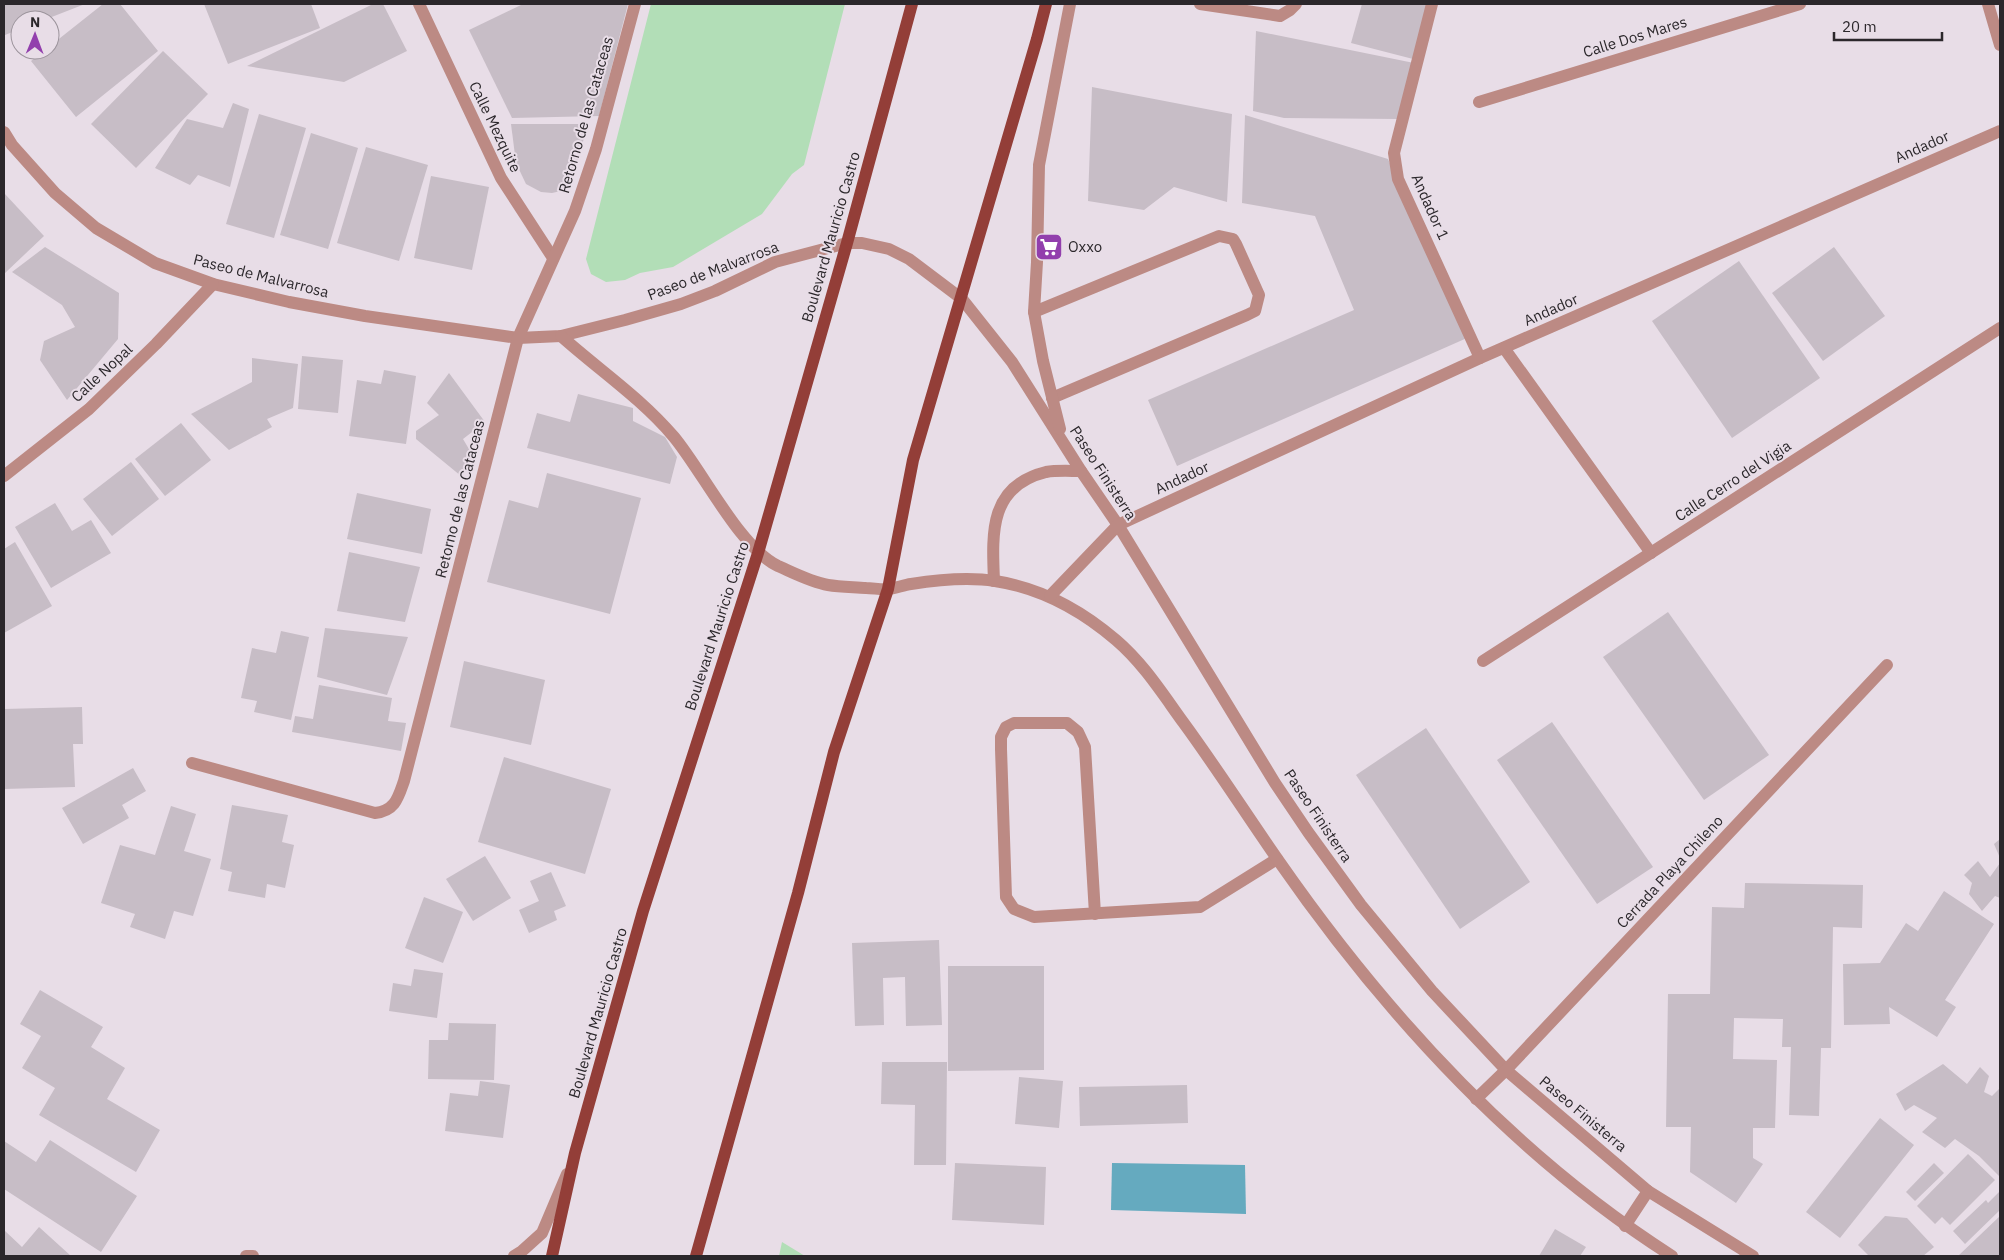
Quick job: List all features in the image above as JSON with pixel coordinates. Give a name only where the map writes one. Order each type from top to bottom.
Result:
[{"type":"main road","name":"Boulevard Mauricio Castro","points":[[552,1256],[576,1153],[643,911],[758,553],[847,243],[912,4]]},
{"type":"main road","points":[[696,1256],[796,902],[834,752],[888,589],[913,460],[962,299],[1046,4]]},
{"type":"street","name":"Calle Mezquite","points":[[419,4],[500,178],[553,258]]},
{"type":"street","name":"Retorno de las Cataceas","points":[[192,763],[375,813],[385,812],[393,807],[404,781],[518,338],[575,211],[596,149],[634,4]]},
{"type":"street","points":[[1062,439],[1034,312],[1037,262],[1038,165],[1070,4]]},
{"type":"street","points":[[1200,4],[1280,16],[1296,4]]},
{"type":"street","name":"Andador 1","points":[[1432,4],[1394,153],[1398,179],[1480,358]]},
{"type":"street","name":"Calle Dos Mares","points":[[1479,102],[1800,4]]},
{"type":"street","points":[[1988,4],[2000,45]]},
{"type":"street","name":"Andador","points":[[1118,525],[1480,358],[2000,131]]},
{"type":"street","name":"Paseo de Malvarrosa","points":[[4,132],[12,145],[55,193],[96,228],[155,264],[214,284],[289,302],[365,316],[518,338],[561,336],[681,304],[714,291],[775,262],[847,243],[872,245],[909,259],[962,299]]},
{"type":"street","points":[[1034,312],[1220,236],[1233,239],[1259,295],[1255,311],[1247,316],[1052,398]]},
{"type":"street","name":"Calle Nopal","points":[[4,476],[90,409],[214,284]]},
{"type":"street","name":"Paseo Finisterra","points":[[962,299],[1007,356],[1118,525],[1275,783],[1308,832],[1361,905],[1432,991],[1506,1070],[1648,1191],[1753,1256]]},
{"type":"street","name":"Calle Cerro del Vigia","points":[[1483,661],[2000,328]]},
{"type":"street","points":[[561,336],[595,367],[636,398],[673,435],[696,466],[722,507],[758,553],[779,566],[827,585],[888,589],[949,580],[994,581],[1050,596],[1077,610],[1134,656],[1221,775],[1327,929],[1379,993],[1476,1099],[1544,1161],[1625,1226],[1672,1256]]},
{"type":"street","points":[[1504,348],[1651,553]]},
{"type":"street","points":[[994,581],[993,541],[995,519],[1004,497],[1017,485],[1030,477],[1048,472],[1081,471]]},
{"type":"street","points":[[1050,596],[1118,525]]},
{"type":"street","name":"Cerrada Playa Chileno","points":[[1476,1099],[1506,1070],[1887,665]]},
{"type":"street","points":[[1095,914],[1085,747],[1078,732],[1067,723],[1014,722],[1006,727],[1001,737],[1001,749],[1006,897],[1014,909],[1034,917],[1095,914],[1200,907],[1277,859]]},
{"type":"street","points":[[514,1256],[542,1233],[576,1153]]},
{"type":"street","points":[[1625,1226],[1648,1191]]},
{"type":"street","points":[[246,1256],[253,1256]]},
{"type":"green space","points":[[651,4],[845,4],[804,165],[792,174],[762,214],[673,267],[640,273],[625,280],[606,282],[591,274],[586,259]]},
{"type":"green space","points":[[782,1242],[805,1256],[779,1256]]},
{"type":"water","points":[[1112,1163],[1245,1165],[1246,1214],[1111,1210]]},
{"type":"building","points":[[4,4],[85,4],[60,14],[60,10],[10,10],[10,33],[5,35]]},
{"type":"building","points":[[103,4],[120,4],[158,51],[76,117],[31,61],[60,60],[60,38]]},
{"type":"building","points":[[204,4],[311,4],[320,28],[228,64]]},
{"type":"building","points":[[373,4],[383,4],[407,51],[344,82],[247,66]]},
{"type":"building","points":[[523,4],[628,4],[599,116],[512,118],[469,30]]},
{"type":"building","points":[[1362,4],[1428,4],[1413,59],[1351,43]]},
{"type":"building","points":[[1256,31],[1414,63],[1397,119],[1284,118],[1253,111]]},
{"type":"building","points":[[163,51],[208,94],[136,168],[91,124]]},
{"type":"building","points":[[1092,87],[1232,114],[1227,202],[1174,187],[1144,210],[1088,201]]},
{"type":"building","points":[[233,103],[249,109],[230,187],[198,175],[190,185],[155,168],[187,119],[223,128]]},
{"type":"building","points":[[259,114],[306,128],[274,238],[226,224]]},
{"type":"building","points":[[1245,115],[1388,159],[1467,338],[1177,466],[1148,400],[1354,310],[1315,216],[1242,203]]},
{"type":"building","points":[[511,124],[588,124],[572,180],[565,190],[552,193],[541,192],[526,184],[516,163]]},
{"type":"building","points":[[311,133],[358,148],[328,249],[280,235]]},
{"type":"building","points":[[366,147],[428,165],[399,261],[337,243]]},
{"type":"building","points":[[431,176],[489,187],[472,270],[414,258]]},
{"type":"building","points":[[4,193],[44,236],[4,274]]},
{"type":"building","points":[[45,247],[119,293],[118,339],[67,400],[40,360],[44,341],[75,327],[62,305],[12,272]]},
{"type":"building","points":[[1834,247],[1885,316],[1823,361],[1772,293]]},
{"type":"building","points":[[1739,261],[1820,378],[1732,438],[1652,321]]},
{"type":"building","points":[[302,356],[343,360],[338,413],[298,409]]},
{"type":"building","points":[[252,358],[298,364],[293,408],[267,419],[272,427],[229,450],[191,414],[252,382]]},
{"type":"building","points":[[384,370],[416,376],[406,444],[349,436],[357,380],[381,384]]},
{"type":"building","points":[[449,373],[485,422],[463,439],[476,461],[461,476],[416,439],[416,431],[439,415],[427,403]]},
{"type":"building","points":[[578,394],[633,408],[633,421],[665,437],[677,457],[670,484],[527,448],[537,413],[570,422]]},
{"type":"building","points":[[181,423],[211,460],[165,496],[135,459]]},
{"type":"building","points":[[131,462],[159,499],[112,536],[83,499]]},
{"type":"building","points":[[547,473],[641,498],[610,614],[487,582],[509,500],[538,508]]},
{"type":"building","points":[[357,493],[431,509],[422,554],[347,539]]},
{"type":"building","points":[[55,503],[72,531],[91,520],[111,553],[51,588],[15,527]]},
{"type":"building","points":[[15,542],[52,606],[4,633],[4,549]]},
{"type":"building","points":[[349,552],[420,567],[405,622],[337,611]]},
{"type":"building","points":[[1668,612],[1769,755],[1704,800],[1603,657]]},
{"type":"building","points":[[325,628],[408,637],[387,695],[317,677]]},
{"type":"building","points":[[281,631],[309,637],[291,720],[254,712],[257,701],[241,698],[252,648],[276,653]]},
{"type":"building","points":[[464,661],[545,680],[531,745],[450,727]]},
{"type":"building","points":[[319,685],[392,698],[388,721],[406,723],[401,751],[292,732],[295,716],[313,719]]},
{"type":"building","points":[[82,707],[83,744],[73,744],[75,787],[4,789],[4,709]]},
{"type":"building","points":[[1552,722],[1653,867],[1597,904],[1497,760]]},
{"type":"building","points":[[1426,728],[1530,882],[1460,929],[1356,775]]},
{"type":"building","points":[[504,757],[611,789],[585,874],[478,842]]},
{"type":"building","points":[[133,768],[146,791],[122,805],[129,818],[83,844],[62,808]]},
{"type":"building","points":[[232,805],[288,815],[282,842],[294,845],[285,888],[267,884],[265,898],[228,891],[232,872],[220,869]]},
{"type":"building","points":[[171,806],[196,814],[184,851],[211,859],[193,916],[174,911],[165,939],[130,927],[135,914],[101,903],[120,845],[155,855]]},
{"type":"building","points":[[2000,839],[2000,858],[1994,844]]},
{"type":"building","points":[[485,856],[511,898],[473,921],[446,879]]},
{"type":"building","points":[[1978,861],[1990,877],[2000,863],[2000,898],[1995,896],[1982,911],[1969,894],[1972,883],[1964,875]]},
{"type":"building","points":[[551,872],[566,906],[554,911],[557,920],[529,933],[519,910],[539,901],[530,881]]},
{"type":"building","points":[[1745,883],[1863,885],[1862,928],[1833,927],[1831,1048],[1821,1048],[1819,1116],[1789,1115],[1791,1047],[1782,1047],[1783,1019],[1734,1018],[1733,1059],[1777,1060],[1775,1128],[1753,1128],[1753,1158],[1763,1164],[1736,1203],[1690,1172],[1691,1127],[1666,1127],[1668,994],[1710,994],[1712,907],[1744,908]]},
{"type":"building","points":[[1944,891],[1994,924],[1945,1000],[1956,1007],[1937,1037],[1889,1007],[1890,1024],[1844,1025],[1843,964],[1880,963],[1906,923],[1918,931]]},
{"type":"building","points":[[424,897],[463,912],[443,963],[405,948]]},
{"type":"building","points":[[939,940],[942,1025],[906,1026],[905,977],[883,978],[884,1025],[855,1026],[852,943]]},
{"type":"building","points":[[948,966],[1044,966],[1044,1070],[948,1071]]},
{"type":"building","points":[[414,969],[443,973],[437,1018],[389,1011],[393,983],[411,986]]},
{"type":"building","points":[[40,990],[103,1027],[91,1047],[125,1068],[107,1099],[160,1130],[136,1172],[39,1115],[55,1088],[22,1068],[41,1036],[20,1024]]},
{"type":"building","points":[[449,1023],[496,1024],[494,1080],[428,1079],[429,1040],[448,1040]]},
{"type":"building","points":[[882,1062],[947,1062],[946,1165],[914,1165],[915,1105],[881,1104]]},
{"type":"building","points":[[1943,1064],[1967,1084],[1980,1067],[1989,1076],[1984,1092],[1992,1096],[2000,1088],[2000,1177],[1979,1156],[1955,1139],[1945,1148],[1922,1132],[1937,1118],[1914,1105],[1905,1111],[1896,1094]]},
{"type":"building","points":[[1019,1077],[1063,1081],[1059,1128],[1015,1124]]},
{"type":"building","points":[[480,1081],[510,1085],[503,1138],[445,1131],[450,1093],[478,1096]]},
{"type":"building","points":[[1187,1085],[1188,1123],[1080,1126],[1079,1087]]},
{"type":"building","points":[[1880,1118],[1914,1145],[1840,1238],[1806,1212]]},
{"type":"building","points":[[50,1140],[137,1196],[101,1252],[4,1189],[4,1141],[36,1162]]},
{"type":"building","points":[[1968,1154],[1995,1180],[1950,1225],[1942,1217],[1935,1224],[1917,1206]]},
{"type":"building","points":[[955,1163],[1046,1167],[1044,1225],[952,1220]]},
{"type":"building","points":[[1934,1163],[1944,1173],[1915,1201],[1906,1192]]},
{"type":"building","points":[[2000,1191],[2000,1210],[1965,1244],[1953,1231],[1986,1200],[1988,1203]]},
{"type":"building","points":[[1885,1216],[1907,1218],[1934,1247],[1923,1256],[1869,1256],[1858,1245]]},
{"type":"building","points":[[2000,1216],[2000,1256],[1958,1256]]},
{"type":"building","points":[[39,1227],[71,1256],[4,1256],[4,1230],[22,1247]]},
{"type":"building","points":[[1555,1229],[1586,1247],[1580,1256],[1539,1256]]},
{"type":"place","name":"Oxxo","points":[[1049,247]]}]
